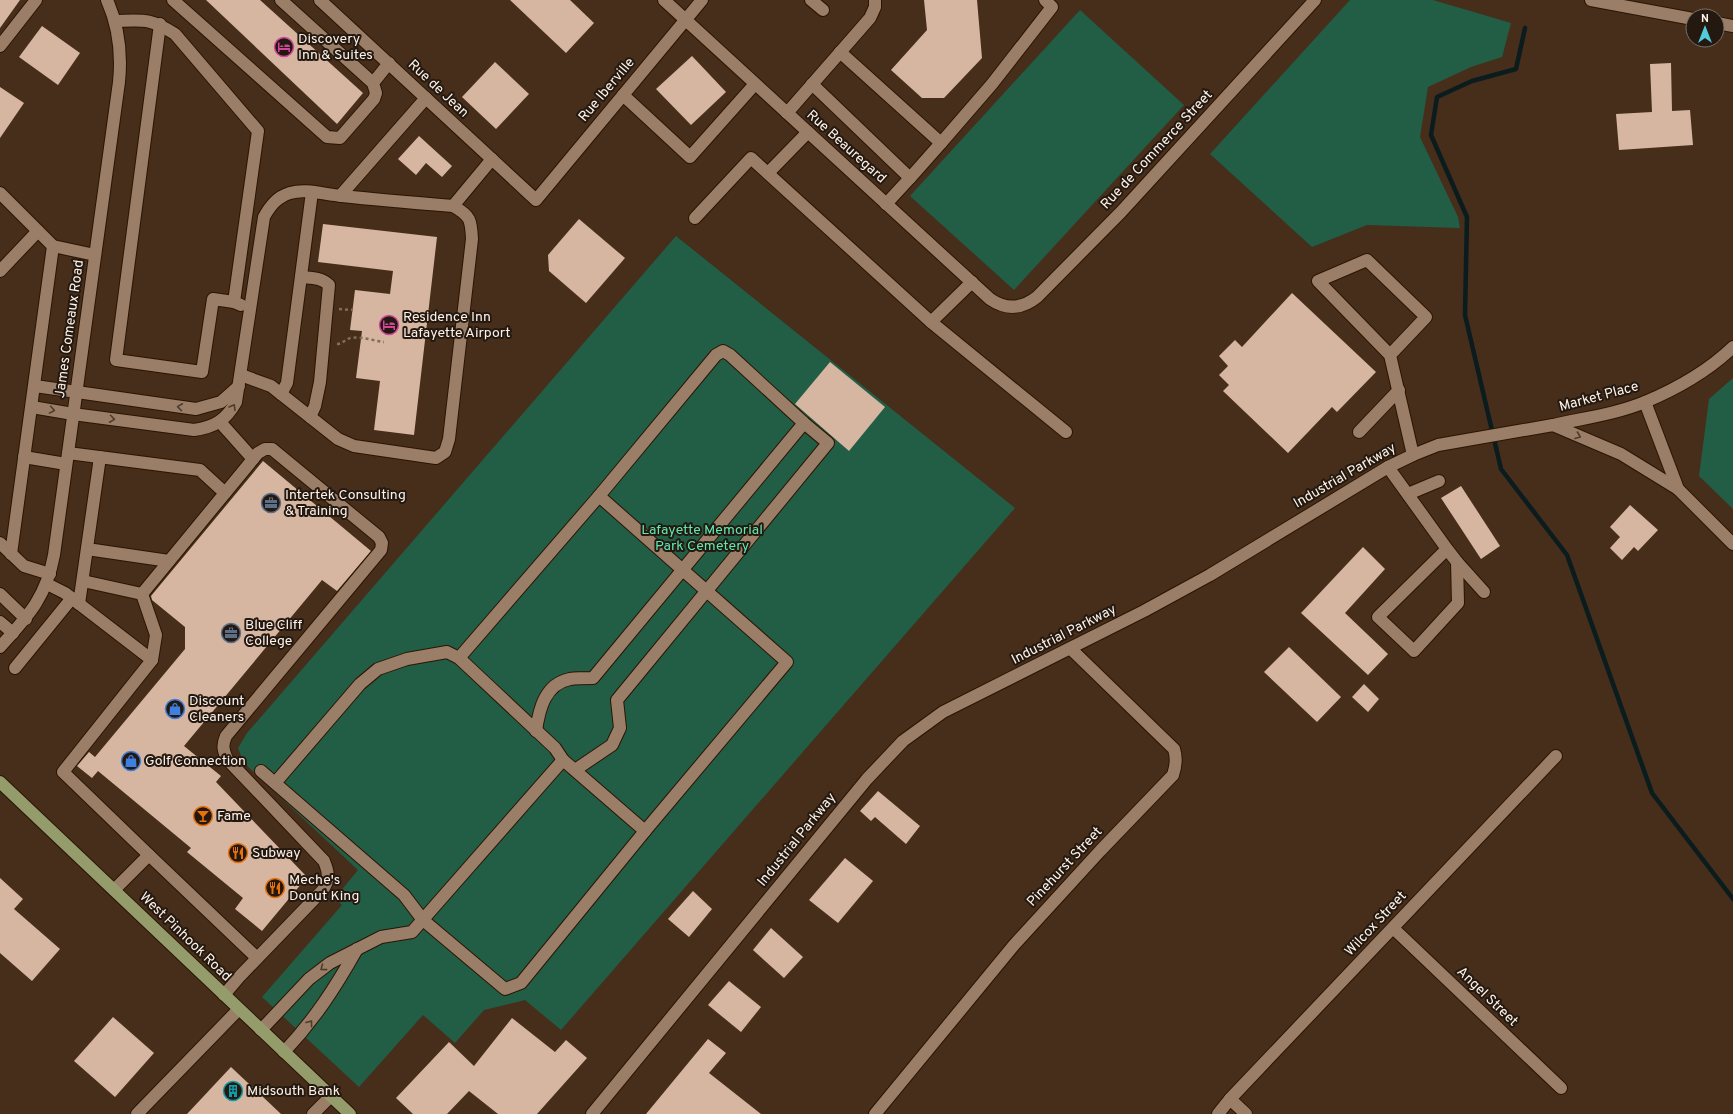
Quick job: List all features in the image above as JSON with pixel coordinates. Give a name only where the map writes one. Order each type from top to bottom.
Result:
[{"type":"main road","name":"West Pinhook Road","points":[[0,782],[350,1114]]},
{"type":"street","points":[[0,46],[36,0]]},
{"type":"street","name":"James Comeaux Road","points":[[0,647],[26,619],[40,599],[49,579],[67,459],[120,70],[120,43],[116,21],[107,0]]},
{"type":"street","points":[[173,0],[327,137],[340,138],[374,99],[376,93],[373,82],[281,0]]},
{"type":"street","name":"Rue de Jean","points":[[320,0],[536,200]]},
{"type":"street","name":"Rue Beauregard","points":[[664,0],[972,282],[997,304],[1013,308]]},
{"type":"street","name":"Rue Iberville","points":[[536,200],[702,0]]},
{"type":"street","points":[[811,0],[823,10]]},
{"type":"street","points":[[787,113],[870,18],[875,7],[875,0]]},
{"type":"street","points":[[886,204],[992,84],[1052,7],[1045,0]]},
{"type":"street","name":"Rue de Commerce Street","points":[[1013,308],[1022,306],[1037,297],[1121,212],[1316,0]]},
{"type":"street","points":[[1590,0],[1685,18]]},
{"type":"street","points":[[116,21],[148,20],[160,24],[175,34],[258,131],[234,302]]},
{"type":"street","points":[[160,24],[116,360],[202,372],[213,299],[234,302],[251,308]]},
{"type":"street","points":[[840,52],[941,143]]},
{"type":"street","points":[[373,82],[389,63]]},
{"type":"street","points":[[623,95],[690,157],[755,84]]},
{"type":"street","points":[[812,84],[910,178]]},
{"type":"street","points":[[340,196],[426,98]]},
{"type":"street","points":[[768,173],[808,132]]},
{"type":"street","points":[[695,218],[751,158],[931,322],[1066,432]]},
{"type":"street","points":[[453,206],[492,159]]},
{"type":"street","points":[[32,407],[194,430],[208,428],[220,422],[230,412],[236,402],[264,217],[269,208],[278,198],[291,193],[304,191],[340,196],[453,206],[465,213],[471,225],[472,239],[449,439],[445,452],[436,458],[354,446],[338,439],[272,386],[240,380]]},
{"type":"street","points":[[0,192],[53,246],[95,255]]},
{"type":"street","points":[[281,394],[287,383],[312,192]]},
{"type":"street","points":[[0,271],[38,231]]},
{"type":"street","points":[[11,554],[53,246]]},
{"type":"street","points":[[1390,355],[1426,317],[1367,260],[1318,281],[1390,355],[1413,455]]},
{"type":"street","points":[[301,277],[317,278],[325,281],[329,285],[320,382],[315,406],[310,417]]},
{"type":"street","points":[[931,322],[972,282]]},
{"type":"street","name":"Market Place","points":[[1548,426],[1645,402],[1679,385],[1705,369],[1733,347]]},
{"type":"street","points":[[459,658],[599,496],[716,355],[723,351],[730,355],[828,443],[617,700],[620,728],[612,745],[574,770]]},
{"type":"street","points":[[35,386],[196,409],[221,402],[240,380]]},
{"type":"street","points":[[1359,432],[1399,390]]},
{"type":"street","points":[[1645,402],[1678,489]]},
{"type":"street","points":[[220,422],[252,459]]},
{"type":"street","points":[[536,730],[539,710],[551,688],[569,679],[593,678],[804,423]]},
{"type":"street","points":[[1548,426],[1621,454],[1678,489],[1733,544]]},
{"type":"street","name":"Industrial Parkway","points":[[592,1114],[885,759],[903,741],[943,712],[1071,649],[1210,575],[1388,467],[1413,455],[1448,443],[1548,426]]},
{"type":"street","points":[[142,594],[252,459],[265,449],[272,449],[379,537],[382,543],[381,550],[226,736],[223,743],[223,751],[227,759],[324,861],[329,872],[328,883],[322,891],[257,958],[224,995]]},
{"type":"street","points":[[24,457],[67,459],[100,457],[200,470],[225,492]]},
{"type":"street","points":[[15,668],[76,601],[83,581],[100,457]]},
{"type":"street","points":[[1388,467],[1447,549],[1484,592]]},
{"type":"street","points":[[1408,494],[1440,481]]},
{"type":"street","points":[[261,771],[404,894],[423,920],[505,989],[520,983],[786,662],[599,496]]},
{"type":"street","points":[[0,543],[24,566],[49,579],[152,660]]},
{"type":"street","points":[[1447,549],[1378,617],[1414,651],[1458,603],[1457,562]]},
{"type":"street","points":[[87,550],[169,561]]},
{"type":"street","points":[[83,581],[142,594]]},
{"type":"street","points":[[0,594],[26,619]]},
{"type":"street","points":[[142,594],[156,635],[152,660],[63,772],[257,958]]},
{"type":"street","points":[[0,622],[13,633]]},
{"type":"street","name":"Pinehurst Street","points":[[875,1114],[1014,946],[1080,872],[1173,775],[1176,767],[1176,755],[1174,749],[1071,649]]},
{"type":"street","points":[[275,783],[360,684],[378,669],[407,659],[447,652],[459,658],[555,748],[563,760],[645,831]]},
{"type":"street","name":"Wilcox Street","points":[[1218,1114],[1230,1099],[1556,756]]},
{"type":"street","points":[[262,1030],[309,979],[330,963],[381,937],[412,932],[563,760]]},
{"type":"street","points":[[114,890],[150,855]]},
{"type":"street","name":"Angel Street","points":[[1393,928],[1561,1088]]},
{"type":"street","points":[[284,1052],[325,1004],[357,949]]},
{"type":"street","points":[[137,1114],[239,1009]]},
{"type":"street","points":[[314,1114],[330,1096]]},
{"type":"street","points":[[1230,1099],[1246,1114]]},
{"type":"path","points":[[338,308],[352,310]]},
{"type":"path","points":[[428,321],[437,322]]},
{"type":"path","points":[[334,344],[342,344],[350,338],[361,338],[384,342]]},
{"type":"green space","points":[[1350,0],[1433,0],[1511,23],[1502,57],[1471,67],[1428,87],[1420,137],[1458,217],[1460,228],[1367,225],[1312,247],[1210,154]]},
{"type":"green space","points":[[1080,10],[1184,105],[1014,290],[910,196]]},
{"type":"green space","name":"Lafayette Memorial Park Cemetery","points":[[676,236],[1015,508],[561,1030],[525,1000],[484,1010],[455,1043],[423,1015],[359,1087],[262,997],[342,905],[335,898],[358,870],[244,763],[238,748],[247,733]]},
{"type":"green space","points":[[1733,378],[1733,509],[1699,476],[1709,399]]},
{"type":"building","points":[[0,0],[20,0],[0,28]]},
{"type":"building","name":"Discovery Inn & Suites","points":[[206,0],[260,0],[363,93],[337,124]]},
{"type":"building","points":[[510,0],[570,0],[594,23],[566,53]]},
{"type":"building","points":[[924,0],[977,0],[982,58],[944,98],[922,98],[891,70],[927,30]]},
{"type":"building","points":[[42,26],[80,53],[58,85],[19,57]]},
{"type":"building","points":[[692,56],[726,92],[691,125],[656,89]]},
{"type":"building","points":[[495,62],[529,94],[496,129],[462,97]]},
{"type":"building","points":[[1671,63],[1672,111],[1690,110],[1693,145],[1619,150],[1616,114],[1652,112],[1650,64]]},
{"type":"building","points":[[0,87],[24,103],[0,138]]},
{"type":"building","points":[[419,136],[452,166],[442,177],[426,163],[416,175],[398,159]]},
{"type":"building","points":[[579,219],[625,258],[586,303],[549,271],[548,255]]},
{"type":"building","name":"Residence Inn Lafayette Airport","points":[[323,224],[437,237],[414,435],[374,430],[380,381],[356,378],[362,331],[350,330],[355,290],[390,294],[393,271],[318,262]]},
{"type":"building","points":[[1292,293],[1376,372],[1337,412],[1332,407],[1288,453],[1223,391],[1229,385],[1219,375],[1228,366],[1219,356],[1235,340],[1242,347]]},
{"type":"building","points":[[830,362],[885,407],[849,451],[795,404]]},
{"type":"building","points":[[263,461],[371,551],[337,591],[322,580],[184,746],[221,776],[216,782],[307,877],[262,931],[235,909],[243,898],[187,852],[191,848],[98,771],[92,778],[77,766],[89,752],[95,757],[185,649],[185,627],[152,600],[151,596]]},
{"type":"building","points":[[1461,486],[1500,546],[1481,559],[1441,498]]},
{"type":"building","points":[[1630,505],[1658,530],[1638,551],[1634,547],[1622,560],[1610,548],[1620,537],[1610,527]]},
{"type":"building","points":[[1363,547],[1385,569],[1345,613],[1388,654],[1368,675],[1301,613]]},
{"type":"building","points":[[1289,647],[1341,697],[1317,722],[1264,672]]},
{"type":"building","points":[[1364,684],[1379,699],[1368,712],[1352,697]]},
{"type":"building","points":[[878,791],[920,826],[906,844],[875,817],[871,821],[860,811]]},
{"type":"building","points":[[845,858],[873,881],[838,923],[809,900]]},
{"type":"building","points":[[0,878],[23,899],[14,909],[60,949],[32,981],[0,953]]},
{"type":"building","points":[[693,891],[712,909],[689,937],[668,919]]},
{"type":"building","points":[[771,928],[803,957],[784,978],[753,950]]},
{"type":"building","points":[[729,981],[761,1007],[741,1032],[708,1005]]},
{"type":"building","points":[[113,1017],[154,1053],[115,1097],[74,1061]]},
{"type":"building","points":[[512,1018],[555,1052],[566,1040],[587,1058],[537,1114],[498,1114],[469,1091],[447,1114],[413,1114],[396,1098],[449,1042],[474,1066]]},
{"type":"building","points":[[708,1039],[726,1053],[709,1073],[761,1114],[646,1114]]},
{"type":"building","name":"Midsouth Bank","points":[[231,1067],[281,1114],[187,1114]]},
{"type":"waterway","points":[[1525,28],[1516,69],[1472,81],[1437,97],[1431,135],[1467,217],[1465,315],[1501,469],[1567,555],[1652,793],[1733,899]]},
{"type":"place","name":"Discovery Inn & Suites","points":[[284,47]]},
{"type":"place","name":"Residence Inn Lafayette Airport","points":[[389,325]]},
{"type":"place","name":"Intertek Consulting & Training","points":[[271,503]]},
{"type":"place","name":"Blue Cliff College","points":[[231,633]]},
{"type":"place","name":"Discount Cleaners","points":[[175,709]]},
{"type":"place","name":"Golf Connection","points":[[131,761]]},
{"type":"place","name":"Fame","points":[[203,816]]},
{"type":"place","name":"Subway","points":[[238,853]]},
{"type":"place","name":"Meche's Donut King","points":[[275,888]]},
{"type":"place","name":"Midsouth Bank","points":[[233,1091]]}]
